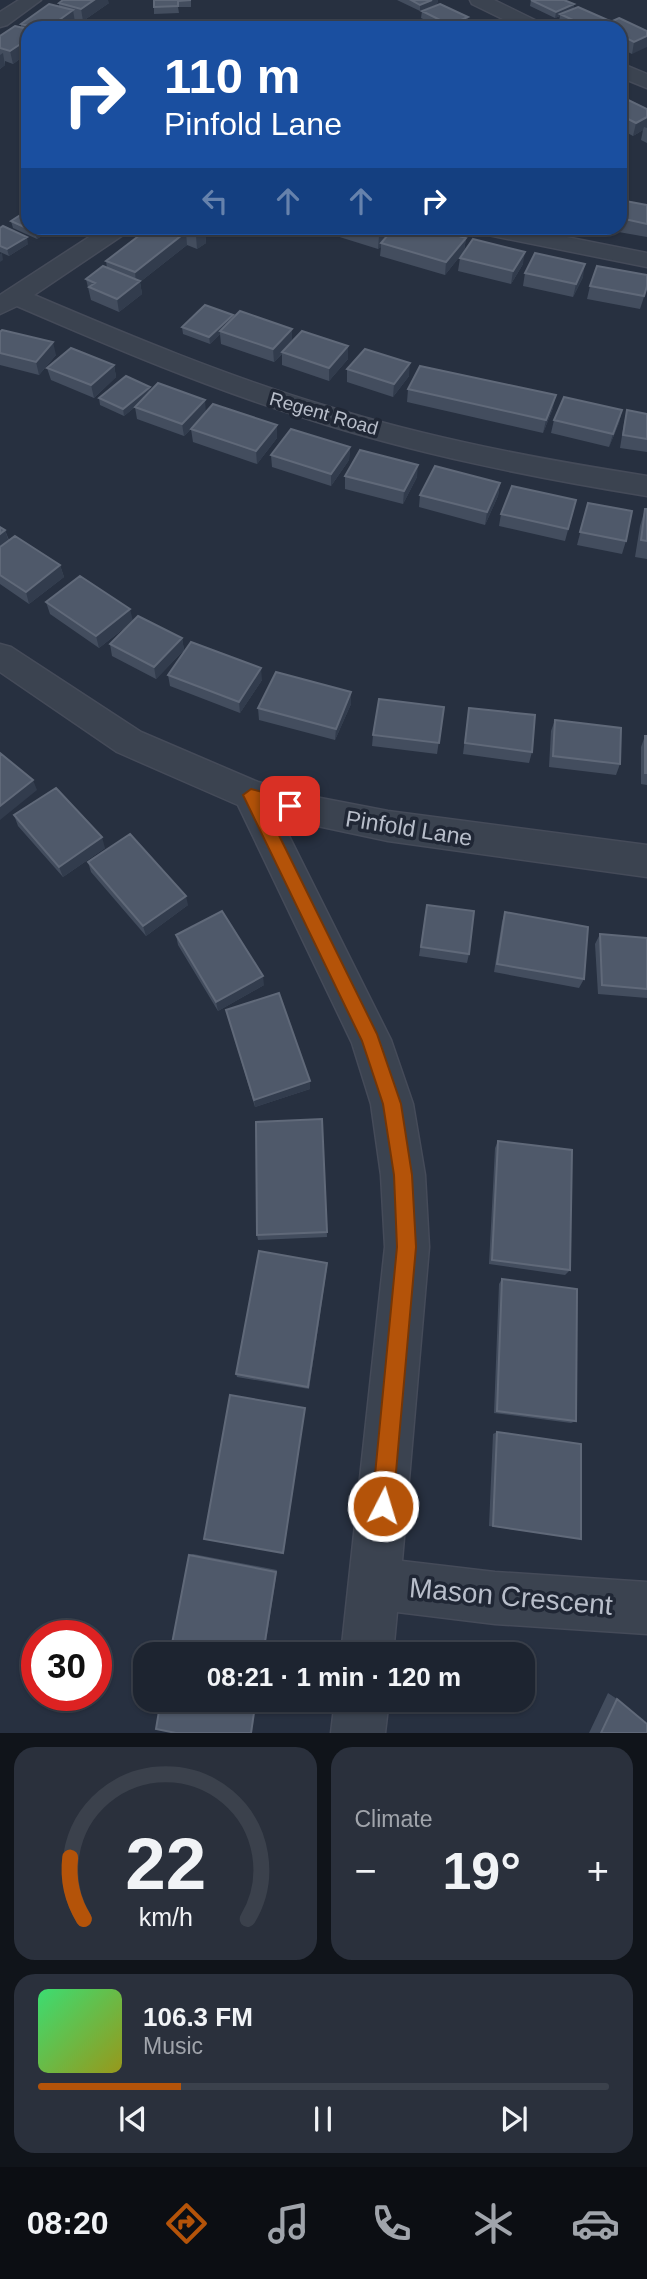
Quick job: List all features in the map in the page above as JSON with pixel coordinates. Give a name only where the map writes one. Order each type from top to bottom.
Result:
[{"type":"street","points":[[0,21],[32,0]]},
{"type":"street","points":[[479,0],[522,21]]},
{"type":"street","points":[[627,72],[647,82]]},
{"type":"street","points":[[7,301],[107,235]]},
{"type":"street","points":[[520,235],[647,260]]},
{"type":"street","name":"Regent Road","points":[[7,301],[268,398],[355,425],[532,466],[647,486]]},
{"type":"street","name":"Pinfold Lane","points":[[0,656],[130,742],[251,795],[310,811],[388,826],[647,861]]},
{"type":"street","points":[[251,795],[370,1040],[392,1104],[399,1152],[407,1247],[368,1642]]},
{"type":"street","name":"Mason Crescent","points":[[375,1583],[495,1598],[647,1608]]},
{"type":"street","points":[[358,1733],[360,1712]]},
{"type":"building","points":[[63,0],[94,0],[81,9],[59,3]]},
{"type":"building","points":[[154,0],[191,0],[178,1],[178,6],[154,7]]},
{"type":"building","points":[[411,0],[432,0],[420,5]]},
{"type":"building","points":[[531,0],[564,0],[574,4],[556,12]]},
{"type":"building","points":[[49,4],[73,10],[58,21],[25,21]]},
{"type":"building","points":[[440,4],[468,17],[459,21],[442,21],[422,11]]},
{"type":"building","points":[[578,7],[610,21],[575,21],[560,14]]},
{"type":"building","points":[[627,22],[647,31],[647,36],[634,42],[627,38]]},
{"type":"building","points":[[15,26],[21,27],[21,44],[10,51],[0,48],[0,36]]},
{"type":"building","points":[[627,99],[647,109],[647,117],[636,123],[627,118]]},
{"type":"building","points":[[627,201],[647,205],[647,224],[627,220]]},
{"type":"building","points":[[21,215],[21,226],[11,221]]},
{"type":"building","points":[[3,226],[27,237],[7,249],[0,246],[0,228]]},
{"type":"building","points":[[140,235],[182,235],[135,272],[106,261]]},
{"type":"building","points":[[388,235],[455,235],[466,238],[446,262],[381,243]]},
{"type":"building","points":[[473,239],[525,252],[513,271],[460,258]]},
{"type":"building","points":[[535,253],[585,264],[576,284],[525,273]]},
{"type":"building","points":[[103,266],[140,281],[117,299],[89,287],[95,283],[86,279]]},
{"type":"building","points":[[597,266],[647,275],[644,296],[590,286]]},
{"type":"building","points":[[205,305],[233,315],[209,337],[182,327]]},
{"type":"building","points":[[240,311],[292,329],[273,349],[220,331]]},
{"type":"building","points":[[2,330],[53,342],[36,362],[0,353]]},
{"type":"building","points":[[302,331],[348,346],[329,368],[282,352]]},
{"type":"building","points":[[71,348],[114,365],[91,385],[47,368]]},
{"type":"building","points":[[365,349],[410,363],[394,384],[347,369]]},
{"type":"building","points":[[420,366],[556,395],[546,420],[408,389]]},
{"type":"building","points":[[126,376],[150,387],[123,409],[99,398]]},
{"type":"building","points":[[158,383],[205,400],[182,424],[135,407]]},
{"type":"building","points":[[564,397],[622,410],[613,434],[554,420]]},
{"type":"building","points":[[213,404],[277,425],[256,451],[191,429]]},
{"type":"building","points":[[627,410],[647,414],[647,439],[623,435]]},
{"type":"building","points":[[291,429],[350,447],[331,474],[271,455]]},
{"type":"building","points":[[360,450],[418,465],[404,491],[345,476]]},
{"type":"building","points":[[435,466],[500,483],[487,512],[420,495]]},
{"type":"building","points":[[512,486],[576,500],[568,529],[501,514]]},
{"type":"building","points":[[588,503],[632,511],[626,541],[580,532]]},
{"type":"building","points":[[647,509],[647,541],[641,540]]},
{"type":"building","points":[[15,536],[60,565],[26,592],[0,575],[0,547]]},
{"type":"building","points":[[80,576],[130,609],[96,636],[46,602]]},
{"type":"building","points":[[138,616],[182,638],[154,667],[110,644]]},
{"type":"building","points":[[191,642],[261,668],[239,702],[168,675]]},
{"type":"building","points":[[276,672],[351,692],[336,729],[258,708]]},
{"type":"building","points":[[379,699],[444,707],[439,743],[373,735]]},
{"type":"building","points":[[469,708],[535,715],[532,752],[465,743]]},
{"type":"building","points":[[555,720],[621,728],[620,764],[553,756]]},
{"type":"building","points":[[647,736],[647,773],[645,773]]},
{"type":"building","points":[[0,753],[33,780],[0,806]]},
{"type":"building","points":[[56,788],[102,837],[59,867],[14,815]]},
{"type":"building","points":[[130,834],[186,896],[143,926],[88,862]]},
{"type":"building","points":[[427,905],[474,911],[469,954],[421,947]]},
{"type":"building","points":[[222,911],[263,976],[216,1002],[176,935]]},
{"type":"building","points":[[505,912],[588,927],[584,979],[497,964]]},
{"type":"building","points":[[600,934],[647,938],[647,989],[602,985]]},
{"type":"building","points":[[279,993],[310,1081],[254,1100],[226,1010]]},
{"type":"building","points":[[322,1119],[327,1232],[257,1235],[256,1122]]},
{"type":"building","points":[[498,1141],[572,1150],[570,1270],[492,1260]]},
{"type":"building","points":[[259,1251],[327,1263],[308,1387],[236,1374]]},
{"type":"building","points":[[502,1279],[577,1289],[576,1421],[497,1411]]},
{"type":"building","points":[[230,1395],[305,1408],[283,1553],[204,1539]]},
{"type":"building","points":[[497,1432],[581,1444],[581,1539],[493,1526]]},
{"type":"building","points":[[189,1555],[276,1572],[265,1642],[172,1642]]},
{"type":"building","points":[[617,1699],[647,1724],[647,1733],[601,1733]]},
{"type":"building","points":[[159,1712],[254,1712],[251,1733],[176,1733],[156,1729]]},
{"type":"route","points":[[290,806],[251,795],[370,1040],[392,1104],[403,1175],[407,1247],[383,1506]]}]
